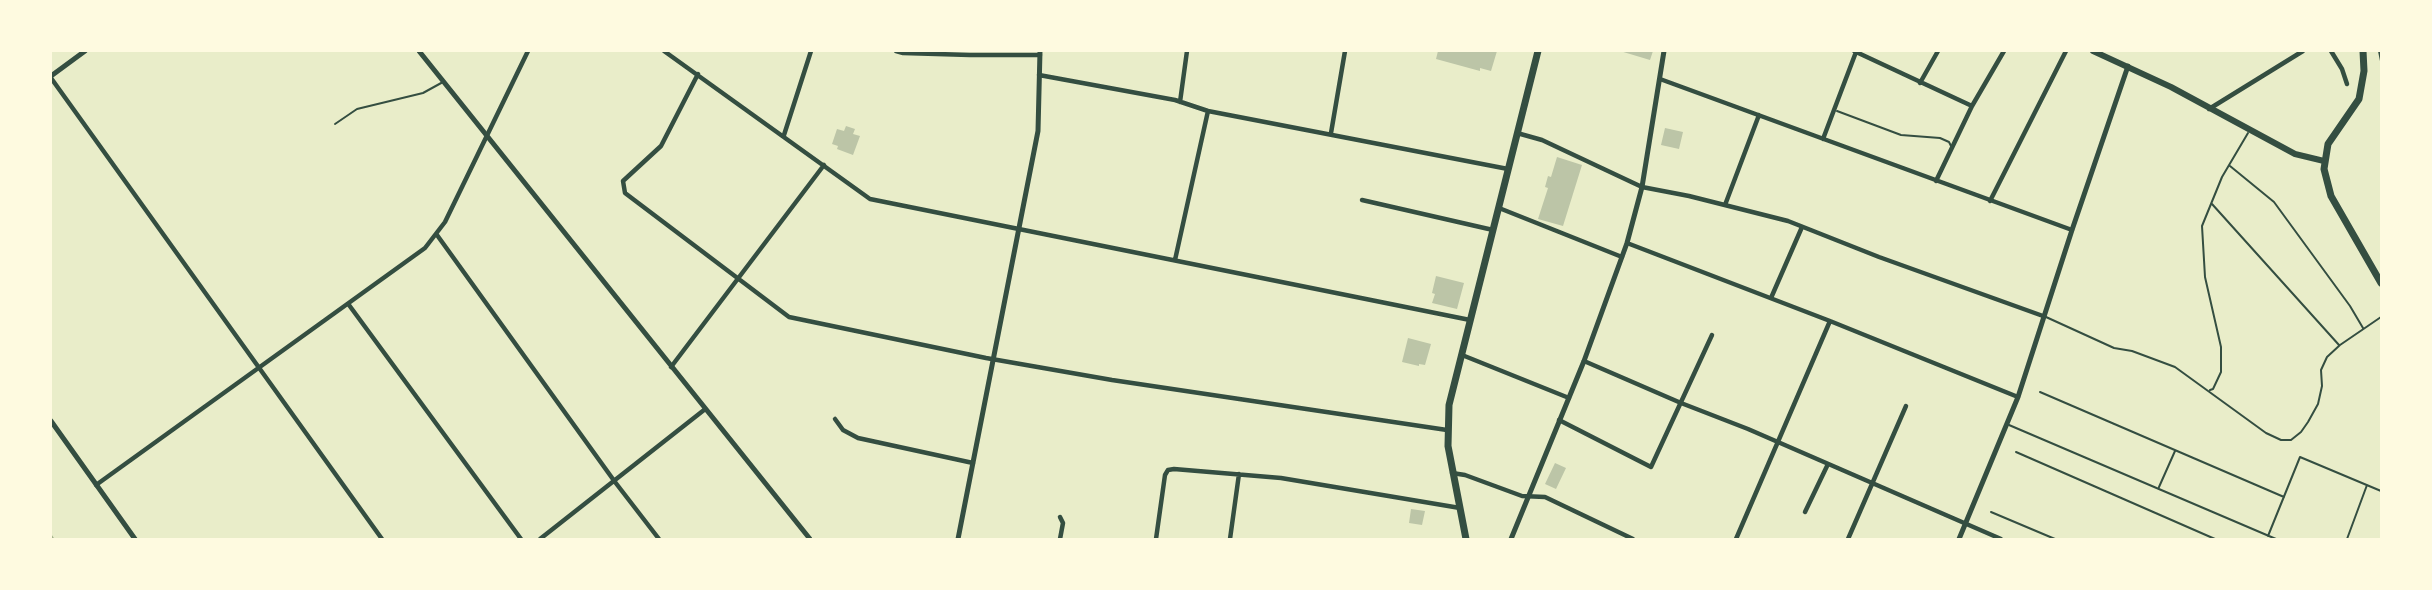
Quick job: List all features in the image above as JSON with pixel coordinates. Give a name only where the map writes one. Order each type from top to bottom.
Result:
[{"type":"main road","points":[[1466,539],[1452,473],[1447,430],[1451,392],[1538,51]]},
{"type":"main road","points":[[2095,51],[2295,154],[2324,161]]},
{"type":"main road","points":[[2110,51],[2115,60]]},
{"type":"main road","points":[[2363,51],[2364,71],[2358,99],[2328,144],[2324,161],[2331,196],[2381,283]]},
{"type":"street","points":[[85,51],[51,77],[383,539]]},
{"type":"street","points":[[419,51],[810,539]]},
{"type":"street","points":[[96,485],[411,260],[437,235],[528,51]]},
{"type":"street","points":[[664,51],[870,199],[1470,320]]},
{"type":"street","points":[[784,135],[811,51]]},
{"type":"street","points":[[896,51],[970,55],[1040,53],[1038,131],[958,539]]},
{"type":"street","points":[[1180,102],[1188,51]]},
{"type":"street","points":[[1331,133],[1345,51]]},
{"type":"street","points":[[1511,539],[1584,361],[1627,243],[1642,187],[1664,51]]},
{"type":"street","points":[[1823,139],[1855,51],[1972,106]]},
{"type":"street","points":[[1920,83],[1938,51]]},
{"type":"street","points":[[1936,181],[1972,106],[2004,51]]},
{"type":"street","points":[[1990,201],[2066,51]]},
{"type":"street","points":[[2208,110],[2302,51]]},
{"type":"street","points":[[2331,51],[2347,84]]},
{"type":"street","points":[[1959,539],[2008,425],[2128,66]]},
{"type":"street","points":[[698,74],[661,146],[623,181],[625,193],[789,317],[1112,380],[1447,430]]},
{"type":"street","points":[[1039,75],[1508,169]]},
{"type":"street","points":[[1660,79],[2072,230]]},
{"type":"street","points":[[1175,260],[1208,110]]},
{"type":"street","points":[[1725,205],[1759,115]]},
{"type":"street","points":[[1517,133],[1542,140],[1642,187],[1725,205],[1802,226],[2043,316]]},
{"type":"street","points":[[671,367],[824,165]]},
{"type":"street","points":[[1362,200],[1493,230]]},
{"type":"street","points":[[1499,208],[1622,257]]},
{"type":"street","points":[[1771,298],[1802,226]]},
{"type":"street","points":[[437,235],[659,539]]},
{"type":"street","points":[[1627,243],[2018,397]]},
{"type":"street","points":[[349,305],[521,539]]},
{"type":"street","points":[[1736,539],[1830,321]]},
{"type":"street","points":[[1559,421],[1651,467],[1712,335]]},
{"type":"street","points":[[1461,354],[1569,398]]},
{"type":"street","points":[[1584,361],[2001,539]]},
{"type":"street","points":[[1848,539],[1906,406]]},
{"type":"street","points":[[540,539],[704,410]]},
{"type":"street","points":[[835,419],[843,430],[858,438],[973,463]]},
{"type":"street","points":[[51,421],[135,539]]},
{"type":"street","points":[[1805,512],[1828,464]]},
{"type":"street","points":[[1156,539],[1168,470],[1281,478],[1460,508]]},
{"type":"street","points":[[1452,473],[1522,496],[1545,497],[1633,539]]},
{"type":"street","points":[[1230,539],[1239,474]]},
{"type":"street","points":[[1060,517],[1063,523],[1060,539]]},
{"type":"lane","points":[[335,124],[356,109],[423,93],[444,82]]},
{"type":"lane","points":[[1834,110],[1901,135],[1940,138],[1949,142],[1952,148]]},
{"type":"lane","points":[[2209,390],[2213,389],[2221,372],[2221,347],[2205,277],[2202,226],[2221,177],[2249,131]]},
{"type":"lane","points":[[2229,166],[2274,202],[2364,329]]},
{"type":"lane","points":[[2212,205],[2340,345]]},
{"type":"lane","points":[[2043,316],[2114,348],[2175,368],[2266,433],[2281,440],[2291,440],[2301,432],[2313,413],[2322,386],[2321,370],[2327,357],[2381,317]]},
{"type":"lane","points":[[2040,391],[2284,497]]},
{"type":"lane","points":[[2008,425],[2276,539]]},
{"type":"lane","points":[[2158,488],[2176,450]]},
{"type":"lane","points":[[2016,452],[2215,539]]},
{"type":"lane","points":[[2268,536],[2300,457],[2381,491]]},
{"type":"lane","points":[[2347,539],[2367,485]]},
{"type":"lane","points":[[1992,512],[2055,539]]},
{"type":"path","points":[[2379,51],[2381,61]]},
{"type":"building","points":[[1438,51],[1497,51],[1491,71],[1480,68],[1480,71],[1436,59]]},
{"type":"building","points":[[1620,51],[1653,51],[1650,60]]},
{"type":"building","points":[[846,126],[855,129],[853,134],[860,136],[853,155],[837,149],[838,146],[832,144],[837,129],[844,131]]},
{"type":"building","points":[[1665,128],[1683,132],[1679,149],[1661,145]]},
{"type":"building","points":[[1557,157],[1582,165],[1563,226],[1538,219],[1548,188],[1545,187],[1548,176],[1551,177]]},
{"type":"building","points":[[1436,276],[1464,283],[1457,309],[1432,303]]},
{"type":"building","points":[[1408,338],[1431,344],[1425,365],[1402,362]]},
{"type":"building","points":[[1555,463],[1566,468],[1556,489],[1545,484]]},
{"type":"building","points":[[1411,509],[1425,511],[1422,525],[1409,523]]}]
